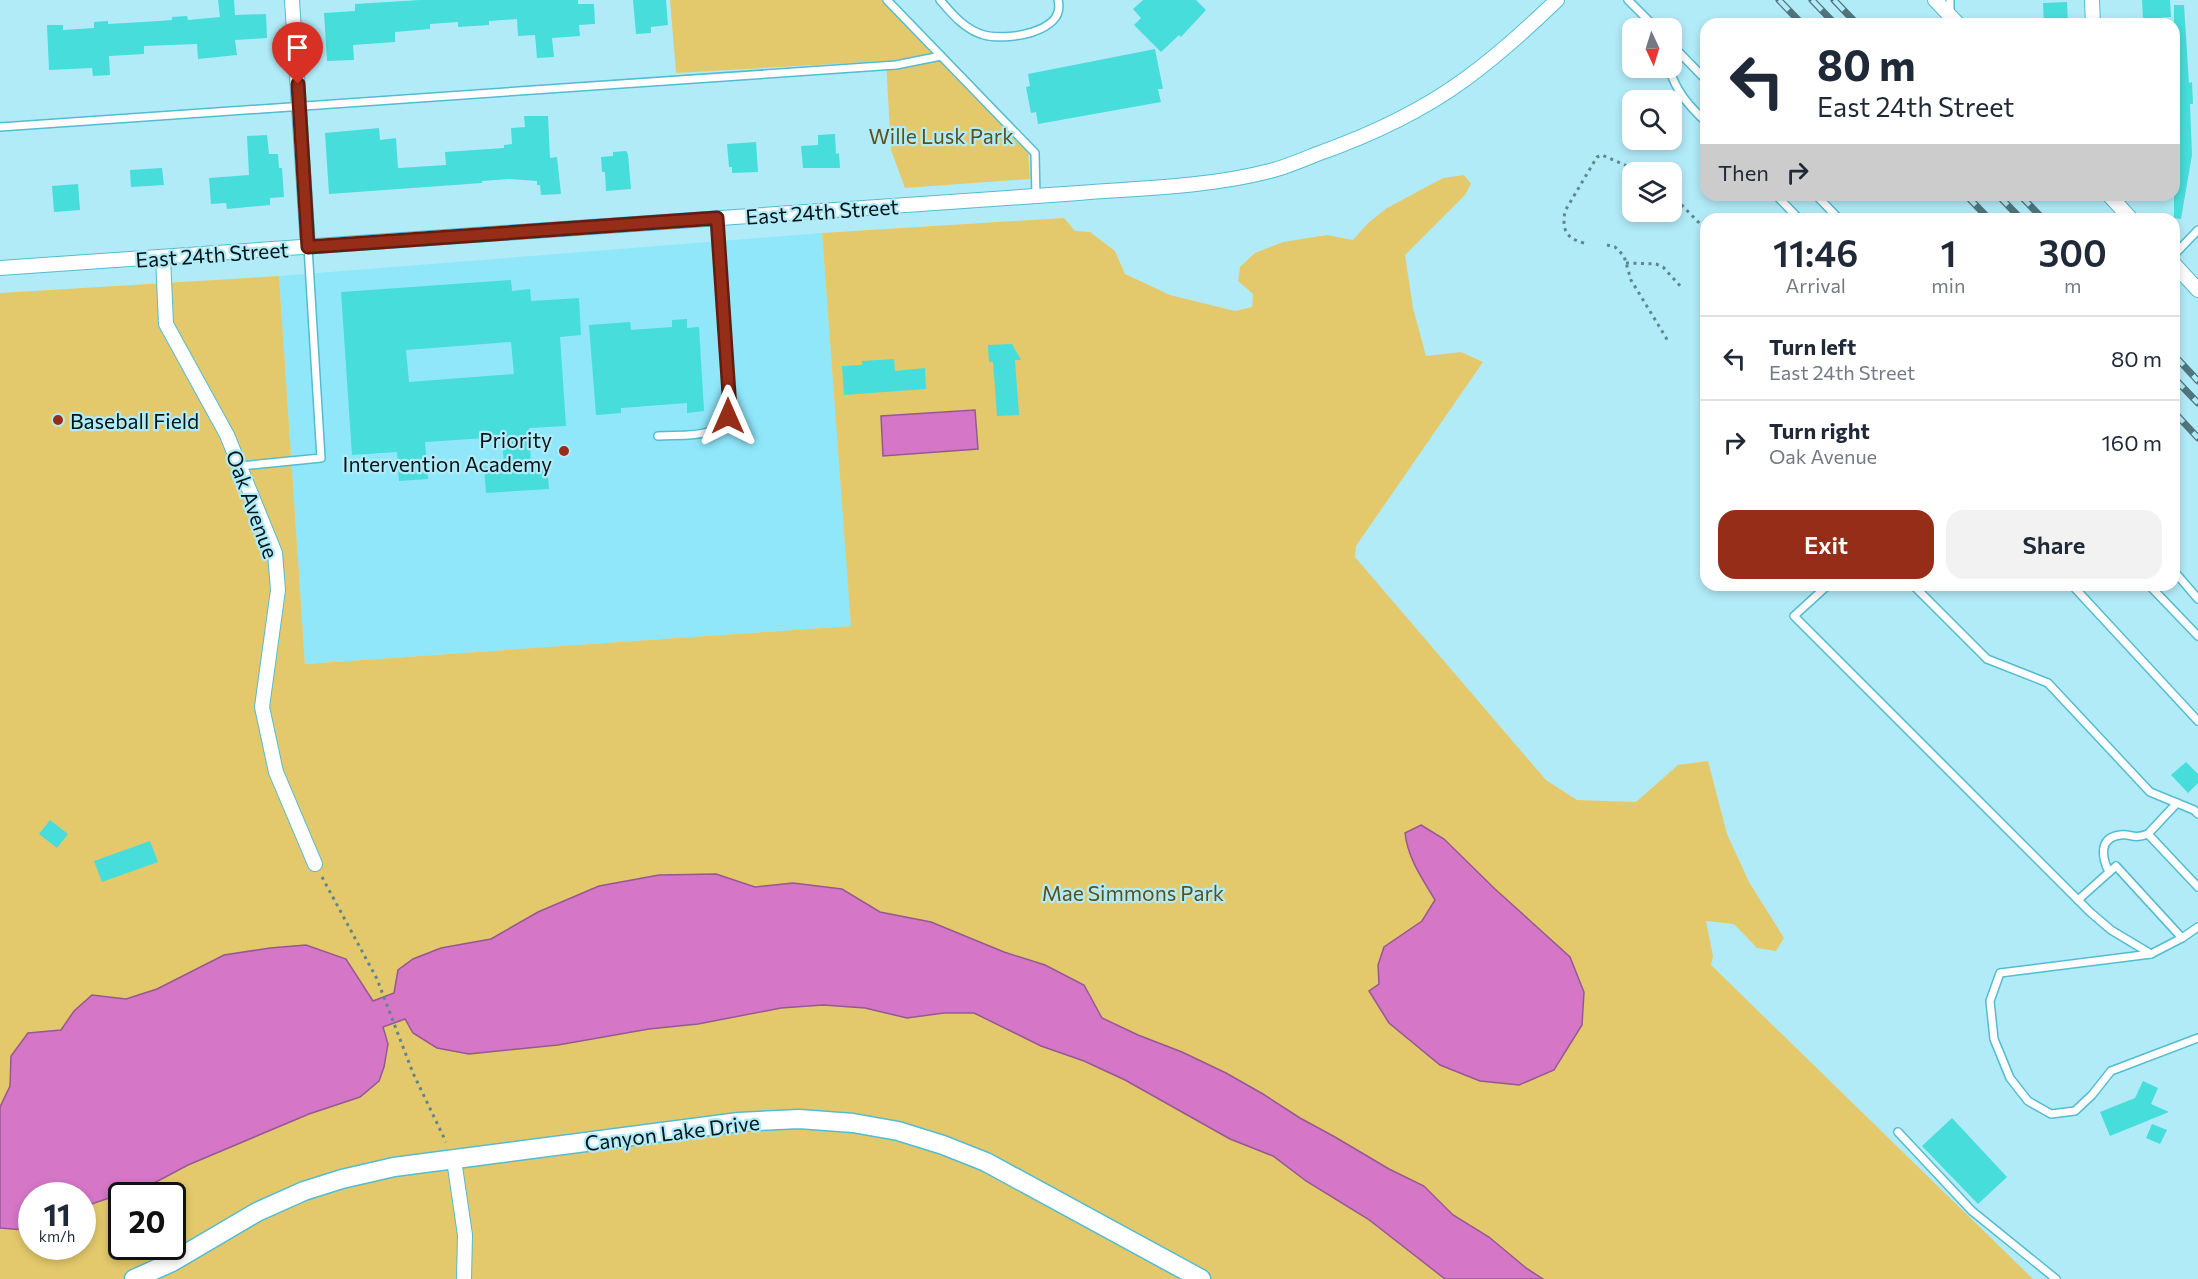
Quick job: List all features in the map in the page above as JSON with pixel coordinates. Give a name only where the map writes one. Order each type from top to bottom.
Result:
[{"type":"street","points":[[292,0],[308,247]]},
{"type":"street","name":"East 24th Street","points":[[0,268],[1185,185],[1270,171],[1346,144],[1426,104],[1464,81],[1529,27],[1557,0]]},
{"type":"street","points":[[1935,0],[1952,18]]},
{"type":"street","points":[[2092,0],[2093,18]]},
{"type":"street","points":[[2114,201],[2126,213]]},
{"type":"street","name":"Oak Avenue","points":[[163,257],[166,324],[227,435],[276,553],[278,590],[262,707],[276,772],[315,864]]},
{"type":"street","points":[[2180,270],[2198,290]]},
{"type":"street","name":"Canyon Lake Drive","points":[[134,1279],[172,1262],[257,1212],[304,1191],[342,1179],[394,1167],[739,1122],[799,1119],[898,1131],[986,1162],[1201,1279]]},
{"type":"street","points":[[454,1160],[465,1235],[464,1279]]},
{"type":"lane","points":[[887,0],[1035,153],[1036,196]]},
{"type":"lane","points":[[940,0],[968,28],[984,35],[1005,38],[1041,30],[1053,20],[1059,5],[1058,0]]},
{"type":"lane","points":[[1628,0],[1646,18]]},
{"type":"lane","points":[[1950,0],[1954,18]]},
{"type":"lane","points":[[1682,55],[1700,74]]},
{"type":"lane","points":[[0,127],[896,65],[941,56]]},
{"type":"lane","points":[[1673,78],[1685,102],[1700,116]]},
{"type":"lane","points":[[1782,201],[1792,213]]},
{"type":"lane","points":[[1822,201],[1833,213]]},
{"type":"lane","points":[[658,436],[714,432],[725,423],[730,409],[717,218]]},
{"type":"lane","points":[[2180,249],[2198,231]]},
{"type":"lane","points":[[240,466],[321,458],[308,247]]},
{"type":"lane","points":[[2180,578],[2198,599]]},
{"type":"lane","points":[[1821,591],[1794,616],[2078,900],[2111,930],[2151,954]]},
{"type":"lane","points":[[1919,591],[1988,659],[2048,683],[2150,792],[2194,810],[2198,814]]},
{"type":"lane","points":[[2078,591],[2198,721]]},
{"type":"lane","points":[[2155,591],[2198,636]]},
{"type":"lane","points":[[2109,872],[2102,858],[2103,847],[2111,837],[2122,834],[2136,838],[2148,834],[2176,803]]},
{"type":"lane","points":[[2148,834],[2198,887]]},
{"type":"lane","points":[[2078,900],[2116,866],[2182,938]]},
{"type":"lane","points":[[2198,927],[2151,954],[2000,973],[1990,1001],[1994,1039],[2010,1078],[2028,1101],[2051,1114],[2075,1111],[2111,1071],[2198,1038]]},
{"type":"lane","points":[[1898,1132],[1972,1211],[2056,1279]]},
{"type":"path","points":[[1584,243],[1568,235],[1563,221],[1565,211],[1597,157],[1602,155],[1622,164]]},
{"type":"path","points":[[1682,205],[1700,224]]},
{"type":"path","points":[[1607,245],[1615,247],[1624,256],[1631,280],[1668,340]]},
{"type":"path","points":[[1626,263],[1656,264],[1663,267],[1682,288]]},
{"type":"path","points":[[315,864],[377,979],[413,1073],[454,1160]]},
{"type":"shaded area","name":"Priority Intervention Academy","points":[[822,233],[852,626],[305,664],[279,276]]},
{"type":"shaded area","points":[[975,410],[978,449],[883,456],[881,416]]},
{"type":"shaded area","points":[[1421,825],[1444,839],[1570,957],[1584,992],[1582,1025],[1554,1070],[1519,1085],[1480,1081],[1440,1065],[1389,1023],[1369,991],[1379,984],[1378,965],[1384,947],[1422,921],[1435,900],[1416,868],[1405,833]]},
{"type":"shaded area","points":[[716,874],[755,887],[793,883],[842,889],[880,912],[931,922],[1004,952],[1045,965],[1084,985],[1102,1018],[1226,1073],[1389,1169],[1424,1186],[1453,1215],[1489,1237],[1543,1279],[1445,1279],[1368,1219],[1306,1181],[1273,1156],[1230,1139],[1125,1080],[1084,1061],[1041,1046],[974,1013],[944,1013],[907,1018],[865,1008],[823,1005],[781,1008],[698,1024],[649,1029],[558,1045],[469,1054],[437,1048],[413,1033],[405,1019],[383,1027],[388,1044],[384,1067],[379,1081],[360,1097],[309,1114],[188,1165],[156,1182],[108,1182],[108,1198],[96,1203],[96,1182],[18,1182],[18,1229],[0,1228],[0,1107],[10,1086],[11,1056],[28,1033],[61,1030],[74,1011],[92,995],[126,999],[157,989],[224,955],[306,945],[346,959],[373,1001],[394,993],[398,970],[413,959],[441,948],[491,939],[538,912],[599,886],[659,875]]},
{"type":"green space","name":"Wille Lusk Park","points":[[670,0],[882,0],[1028,150],[1030,179],[905,188],[891,150],[886,61],[676,73]]},
{"type":"green space","name":"Mae Simmons Park","points":[[1464,175],[1471,184],[1465,195],[1405,255],[1413,308],[1426,356],[1461,352],[1483,362],[1356,546],[1355,557],[1546,780],[1577,800],[1636,802],[1678,765],[1708,761],[1727,834],[1749,882],[1784,938],[1776,951],[1757,948],[1734,924],[1706,921],[1713,956],[1711,965],[2033,1279],[0,1279],[0,293],[279,276],[305,664],[851,626],[822,233],[1064,218],[1075,231],[1090,232],[1115,251],[1125,274],[1170,295],[1235,311],[1252,307],[1253,294],[1238,281],[1240,267],[1255,253],[1283,242],[1327,235],[1353,240],[1367,224],[1387,208],[1443,178]]},
{"type":"building","points":[[218,0],[234,0],[235,15],[266,14],[267,38],[235,40],[237,55],[198,59],[197,44],[144,46],[144,54],[109,56],[110,75],[93,76],[92,68],[49,70],[47,25],[63,25],[63,30],[94,28],[94,22],[108,21],[108,24],[172,20],[172,17],[187,16],[188,20],[220,17]]},
{"type":"building","points":[[420,0],[578,0],[578,4],[594,4],[595,24],[579,25],[580,36],[552,38],[554,57],[537,58],[535,35],[518,36],[517,19],[489,21],[489,25],[458,27],[458,22],[430,24],[430,29],[395,32],[395,42],[353,45],[354,60],[327,61],[324,13],[355,11],[355,4]]},
{"type":"building","points":[[633,0],[666,0],[668,25],[651,27],[651,33],[636,34]]},
{"type":"building","points":[[1143,0],[1196,0],[1206,10],[1181,37],[1179,35],[1161,52],[1134,25],[1141,18],[1133,9]]},
{"type":"building","points":[[2142,0],[2170,0],[2171,17],[2143,18]]},
{"type":"building","points":[[2067,2],[2068,18],[2044,18],[2043,3]]},
{"type":"building","points":[[2174,5],[2184,5],[2189,83],[2192,82],[2193,104],[2190,104],[2192,155],[2181,219],[2180,213],[2174,213],[2174,201],[2180,201],[2180,18],[2174,18]]},
{"type":"building","points":[[1155,49],[1163,89],[1158,89],[1161,102],[1038,124],[1036,112],[1031,113],[1026,87],[1030,86],[1028,74]]},
{"type":"building","points":[[524,116],[548,116],[550,158],[557,157],[561,194],[541,195],[537,181],[509,179],[329,194],[325,133],[379,128],[380,140],[396,138],[398,168],[446,165],[445,152],[504,148],[504,145],[512,144],[511,128],[525,127]]},
{"type":"building","points":[[835,134],[836,154],[839,153],[840,168],[803,168],[801,146],[818,145],[818,135]]},
{"type":"building","points":[[267,135],[269,154],[278,154],[279,168],[282,168],[284,197],[270,198],[270,205],[227,209],[226,203],[211,204],[209,178],[249,175],[247,136]]},
{"type":"building","points":[[756,142],[758,172],[732,173],[732,167],[729,167],[727,144]]},
{"type":"building","points":[[626,151],[631,189],[606,191],[601,157],[613,156],[613,152]]},
{"type":"building","points":[[162,168],[164,185],[131,187],[130,170]]},
{"type":"building","points":[[78,184],[80,210],[54,212],[52,186]]},
{"type":"building","name":"Priority Intervention Academy","points":[[511,280],[512,291],[530,289],[531,301],[579,298],[581,335],[560,337],[566,426],[529,428],[531,464],[547,463],[549,489],[486,493],[484,467],[504,465],[502,437],[425,442],[428,479],[399,481],[397,452],[352,455],[341,292]],"holes":[[[511,342],[514,374],[409,382],[406,350]]]},
{"type":"building","points":[[687,319],[687,328],[699,327],[704,411],[687,413],[687,403],[621,408],[621,413],[596,415],[589,325],[630,322],[631,330],[672,327],[672,320]]},
{"type":"building","points":[[1012,344],[1021,360],[1015,360],[1019,415],[997,416],[993,362],[989,362],[988,345]]},
{"type":"building","points":[[894,359],[895,371],[925,368],[926,389],[844,395],[842,366],[862,365],[862,361]]},
{"type":"building","points":[[2186,762],[2198,774],[2198,783],[2188,793],[2171,775]]},
{"type":"building","points":[[50,820],[68,834],[57,848],[39,834]]},
{"type":"building","points":[[150,841],[158,862],[102,882],[94,861]]},
{"type":"building","points":[[2143,1081],[2158,1088],[2151,1104],[2169,1112],[2110,1136],[2100,1112],[2135,1098]]},
{"type":"building","points":[[1952,1118],[2007,1177],[1978,1204],[1922,1146]]},
{"type":"building","points":[[2152,1124],[2167,1130],[2160,1144],[2146,1138]]},
{"type":"railway","points":[[1779,0],[1796,18]]},
{"type":"railway","points":[[1812,0],[1829,18]]},
{"type":"railway","points":[[1834,0],[1851,18]]},
{"type":"railway","points":[[1972,201],[1983,213]]},
{"type":"railway","points":[[2004,201],[2015,213]]},
{"type":"railway","points":[[2026,201],[2037,213]]},
{"type":"railway","points":[[2180,362],[2198,381]]},
{"type":"railway","points":[[2180,384],[2198,403]]},
{"type":"railway","points":[[2180,418],[2198,438]]},
{"type":"place","name":"Baseball Field","points":[[58,420]]},
{"type":"place","name":"Priority Intervention Academy","points":[[564,451]]},
{"type":"route","points":[[298,84],[308,247],[717,218],[730,409],[728,416]]}]
